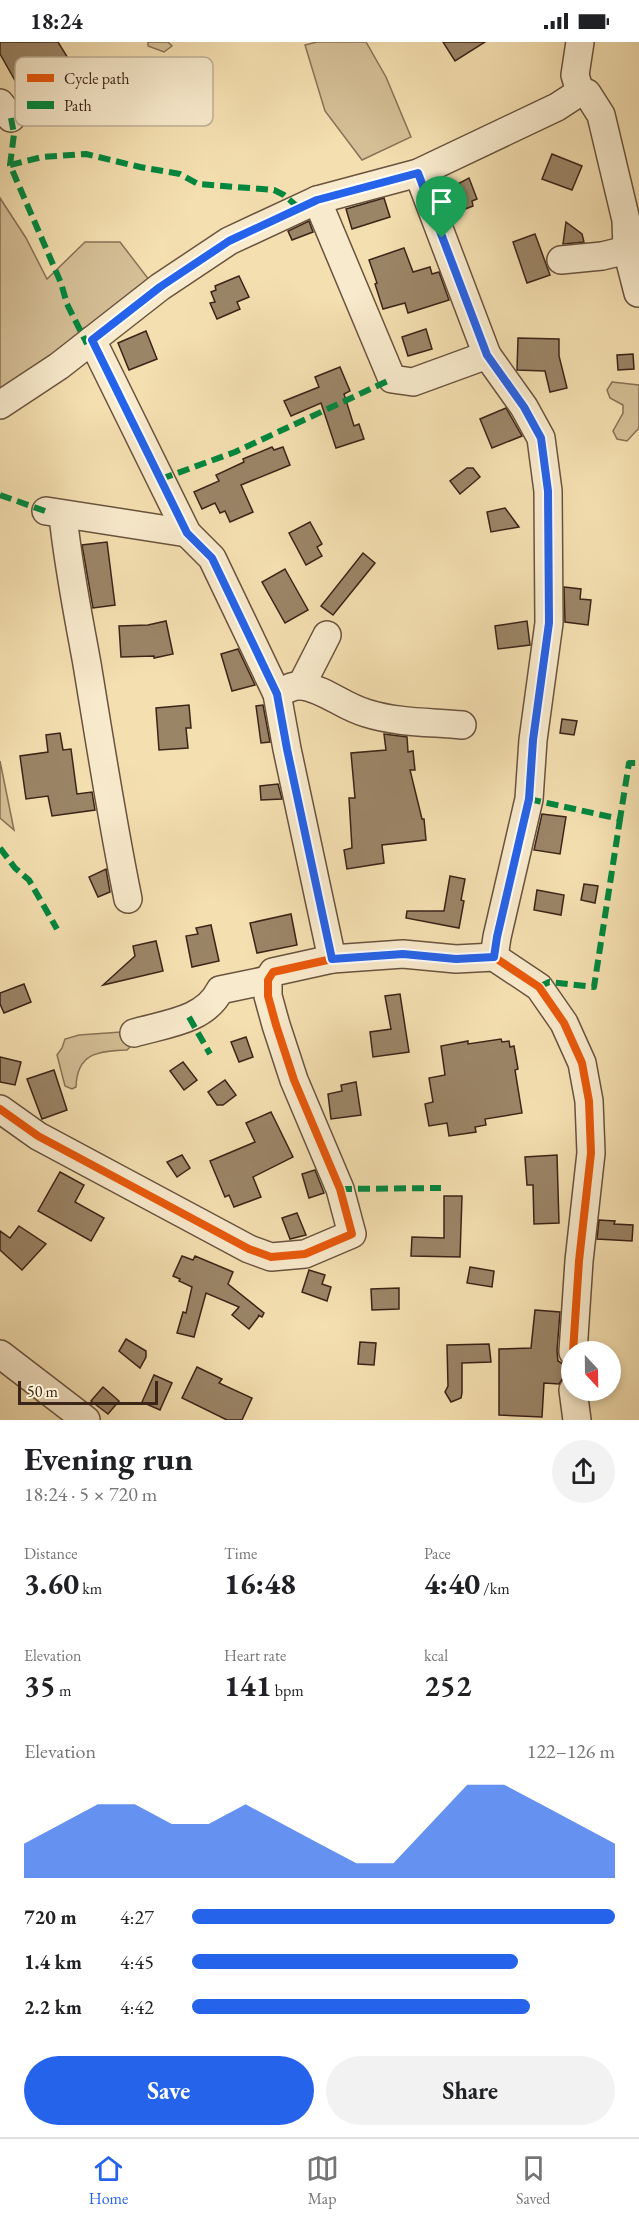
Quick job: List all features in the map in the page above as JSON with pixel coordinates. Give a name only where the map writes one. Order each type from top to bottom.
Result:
[{"type":"street","points":[[580,42],[575,75],[580,92]]},
{"type":"street","points":[[0,405],[59,366],[160,287],[229,241],[317,200],[418,173],[557,107],[580,92],[588,93],[601,115],[626,220],[627,249],[638,293]]},
{"type":"street","points":[[418,173],[487,355],[524,407],[541,438],[548,491],[549,623],[533,740],[529,799],[494,957]]},
{"type":"street","points":[[317,200],[392,379],[413,382],[487,355]]},
{"type":"street","points":[[561,260],[602,256],[627,249]]},
{"type":"street","points":[[92,340],[187,533],[212,558],[289,690],[289,760],[332,959]]},
{"type":"street","points":[[128,899],[109,804],[81,627],[54,513],[187,533]]},
{"type":"street","points":[[289,690],[327,634]]},
{"type":"street","points":[[289,690],[319,691],[364,713],[387,719],[462,725]]},
{"type":"street","points":[[0,1109],[38,1136],[249,1249],[271,1257],[305,1254],[352,1234],[340,1189],[294,1080],[268,996],[268,980],[273,972],[332,959],[403,954],[456,959],[494,957],[539,987],[564,1023],[582,1063],[589,1101],[591,1153],[579,1261],[574,1341]]},
{"type":"street","points":[[134,1033],[196,1015],[216,999],[220,990],[268,980]]},
{"type":"street","points":[[0,1354],[86,1420]]},
{"type":"street","points":[[574,1401],[577,1420]]},
{"type":"shaded area","points":[[148,42],[168,42],[172,46],[164,52],[148,46]]},
{"type":"shaded area","points":[[317,42],[366,42],[386,77],[411,137],[362,160],[325,111],[305,45]]},
{"type":"shaded area","points":[[0,198],[26,238],[47,279],[85,242],[120,242],[150,281],[56,354],[0,389]]},
{"type":"shaded area","points":[[612,382],[639,385],[639,428],[627,441],[617,439],[613,431],[623,413],[623,405],[610,398],[607,390]]},
{"type":"shaded area","points":[[0,761],[14,830],[0,818]]},
{"type":"shaded area","points":[[135,1031],[138,1039],[127,1050],[107,1051],[91,1056],[80,1067],[76,1087],[72,1089],[65,1086],[57,1055],[65,1039],[79,1035]]},
{"type":"building","points":[[0,42],[58,42],[67,57],[15,57],[15,80],[0,54]]},
{"type":"building","points":[[443,42],[485,42],[455,61]]},
{"type":"building","points":[[552,154],[582,166],[572,190],[542,179]]},
{"type":"building","points":[[469,178],[477,199],[472,201],[473,206],[455,213],[446,190]]},
{"type":"building","points":[[384,198],[390,217],[352,229],[346,209]]},
{"type":"building","points":[[309,221],[313,232],[292,240],[288,231]]},
{"type":"building","points":[[566,222],[582,234],[584,242],[563,244]]},
{"type":"building","points":[[535,234],[550,275],[527,283],[513,242]]},
{"type":"building","points":[[404,248],[413,272],[430,267],[432,274],[439,272],[449,300],[408,313],[405,303],[383,309],[369,260]]},
{"type":"building","points":[[239,276],[249,297],[237,302],[240,309],[217,319],[210,303],[215,302],[211,292],[216,290],[215,286]]},
{"type":"building","points":[[426,329],[432,349],[408,356],[402,337]]},
{"type":"building","points":[[146,331],[157,359],[129,370],[118,343]]},
{"type":"building","points":[[518,338],[559,339],[559,356],[567,388],[550,392],[545,371],[517,370]]},
{"type":"building","points":[[633,354],[634,369],[618,370],[617,355]]},
{"type":"building","points":[[340,367],[350,391],[344,394],[354,426],[359,424],[364,439],[336,448],[321,403],[291,416],[284,401],[319,387],[315,377]]},
{"type":"building","points":[[506,408],[522,436],[492,448],[480,419]]},
{"type":"building","points":[[272,447],[274,450],[283,447],[290,465],[241,485],[253,512],[230,522],[225,511],[220,513],[215,503],[202,509],[194,492],[219,481],[216,475],[244,462],[243,459]]},
{"type":"building","points":[[467,468],[473,468],[480,477],[460,494],[450,481]]},
{"type":"building","points":[[505,508],[519,527],[491,532],[487,512]]},
{"type":"building","points":[[310,522],[322,544],[317,547],[322,556],[306,565],[289,533]]},
{"type":"building","points":[[107,542],[115,605],[93,608],[82,545]]},
{"type":"building","points":[[363,553],[375,563],[333,615],[321,606]]},
{"type":"building","points":[[285,569],[308,610],[285,623],[262,582]]},
{"type":"building","points":[[564,587],[581,589],[580,599],[591,600],[588,625],[565,622]]},
{"type":"building","points":[[166,621],[173,654],[154,658],[154,656],[121,657],[119,626],[148,625]]},
{"type":"building","points":[[527,621],[530,645],[498,649],[495,626]]},
{"type":"building","points":[[238,649],[255,685],[232,691],[221,654]]},
{"type":"building","points":[[189,705],[191,728],[186,728],[188,748],[159,750],[156,708]]},
{"type":"building","points":[[263,705],[270,742],[261,743],[256,706]]},
{"type":"building","points":[[562,719],[577,721],[574,735],[560,733]]},
{"type":"building","points":[[60,733],[63,750],[71,749],[77,794],[92,792],[95,810],[52,816],[48,796],[26,799],[20,756],[48,752],[46,735]]},
{"type":"building","points":[[384,734],[407,737],[408,752],[413,751],[415,770],[410,770],[422,819],[424,819],[426,840],[382,845],[384,863],[347,869],[344,850],[352,848],[349,798],[355,798],[351,753],[386,750]]},
{"type":"building","points":[[278,784],[282,799],[261,800],[260,786]]},
{"type":"building","points":[[542,814],[566,817],[560,854],[534,850]]},
{"type":"building","points":[[106,869],[110,892],[98,897],[89,877]]},
{"type":"building","points":[[450,876],[465,879],[459,928],[406,918],[407,911],[444,911]]},
{"type":"building","points":[[584,884],[598,886],[595,903],[581,900]]},
{"type":"building","points":[[537,890],[564,895],[561,915],[534,910]]},
{"type":"building","points":[[291,914],[297,945],[257,953],[250,923]]},
{"type":"building","points":[[211,925],[219,961],[192,967],[186,936],[198,934],[196,928]]},
{"type":"building","points":[[156,941],[163,971],[103,985],[135,956],[133,946]]},
{"type":"building","points":[[24,984],[31,1002],[4,1013],[0,1004],[0,993]]},
{"type":"building","points":[[400,994],[409,1052],[373,1057],[370,1032],[391,1029],[385,996]]},
{"type":"building","points":[[246,1037],[253,1057],[239,1062],[231,1042]]},
{"type":"building","points":[[501,1039],[502,1042],[509,1041],[510,1047],[514,1046],[518,1069],[515,1070],[522,1113],[485,1119],[486,1125],[475,1127],[476,1132],[449,1136],[447,1123],[429,1126],[425,1104],[433,1102],[429,1078],[445,1075],[441,1046],[468,1041],[468,1044]]},
{"type":"building","points":[[0,1057],[21,1062],[15,1085],[0,1082]]},
{"type":"building","points":[[183,1062],[197,1080],[184,1090],[170,1071]]},
{"type":"building","points":[[54,1070],[67,1110],[42,1119],[27,1079]]},
{"type":"building","points":[[225,1080],[236,1095],[223,1105],[217,1105],[208,1092]]},
{"type":"building","points":[[356,1082],[361,1115],[331,1119],[328,1094],[342,1091],[341,1085]]},
{"type":"building","points":[[271,1112],[293,1157],[253,1177],[261,1197],[234,1207],[229,1195],[225,1197],[210,1161],[255,1142],[246,1123]]},
{"type":"building","points":[[182,1155],[190,1168],[177,1177],[167,1162]]},
{"type":"building","points":[[557,1155],[559,1223],[534,1224],[533,1185],[527,1185],[525,1157]]},
{"type":"building","points":[[315,1170],[324,1193],[309,1198],[302,1174]]},
{"type":"building","points":[[60,1172],[84,1185],[75,1202],[104,1218],[91,1241],[38,1211]]},
{"type":"building","points":[[444,1196],[462,1196],[460,1257],[411,1256],[412,1237],[444,1238]]},
{"type":"building","points":[[297,1213],[306,1235],[290,1239],[282,1218]]},
{"type":"building","points":[[599,1220],[633,1225],[632,1241],[597,1239]]},
{"type":"building","points":[[19,1226],[46,1244],[22,1270],[0,1250],[0,1231],[10,1238]]},
{"type":"building","points":[[182,1256],[193,1260],[195,1256],[233,1272],[228,1284],[264,1313],[262,1317],[258,1315],[249,1329],[232,1315],[239,1307],[206,1293],[194,1337],[177,1333],[183,1312],[186,1313],[192,1287],[173,1276]]},
{"type":"building","points":[[470,1267],[494,1271],[492,1287],[467,1283]]},
{"type":"building","points":[[309,1270],[325,1275],[322,1284],[331,1287],[327,1301],[302,1292]]},
{"type":"building","points":[[399,1288],[399,1309],[372,1310],[371,1289]]},
{"type":"building","points":[[535,1310],[560,1312],[557,1351],[558,1361],[561,1363],[561,1381],[559,1384],[544,1383],[542,1417],[499,1415],[499,1349],[531,1348]]},
{"type":"building","points":[[126,1339],[146,1351],[146,1357],[140,1368],[119,1351]]},
{"type":"building","points":[[360,1342],[376,1343],[374,1365],[358,1364]]},
{"type":"building","points":[[489,1344],[491,1362],[462,1363],[461,1398],[451,1402],[445,1392],[448,1386],[447,1345]]},
{"type":"building","points":[[197,1367],[222,1379],[219,1383],[252,1398],[242,1420],[227,1420],[182,1398]]},
{"type":"building","points":[[154,1375],[172,1383],[160,1410],[142,1402]]},
{"type":"building","points":[[103,1387],[119,1401],[108,1414],[91,1401]]},
{"type":"marked path","points":[[11,118],[14,134],[10,165],[61,283],[67,304],[87,344]]},
{"type":"marked path","points":[[10,165],[42,157],[86,154],[180,174],[198,184],[274,190],[299,208]]},
{"type":"marked path","points":[[161,479],[235,452],[392,379]]},
{"type":"marked path","points":[[0,495],[45,511]]},
{"type":"marked path","points":[[529,799],[620,819],[629,763],[639,763]]},
{"type":"marked path","points":[[539,987],[549,982],[594,987],[620,819]]},
{"type":"marked path","points":[[0,848],[15,868],[29,880],[57,929]]},
{"type":"marked path","points":[[189,1017],[210,1054]]},
{"type":"marked path","points":[[340,1189],[441,1188]]},
{"type":"cycle path","points":[[418,173],[487,355],[524,407],[541,438],[548,491],[549,623],[533,740],[529,799],[494,957]]},
{"type":"cycle path","points":[[0,1109],[38,1136],[249,1249],[271,1257],[305,1254],[352,1234],[340,1189],[294,1080],[276,1025],[268,996],[268,980],[273,972],[332,959],[403,954],[456,959],[494,957],[539,987],[564,1023],[582,1063],[589,1101],[591,1153],[579,1261],[574,1341]]},
{"type":"route","points":[[418,173],[442,238],[487,355],[524,407],[541,438],[548,491],[549,623],[533,740],[529,799],[494,957],[456,959],[403,954],[332,959],[277,694],[212,558],[187,533],[92,340],[160,287],[229,241],[317,200],[418,173]]}]
